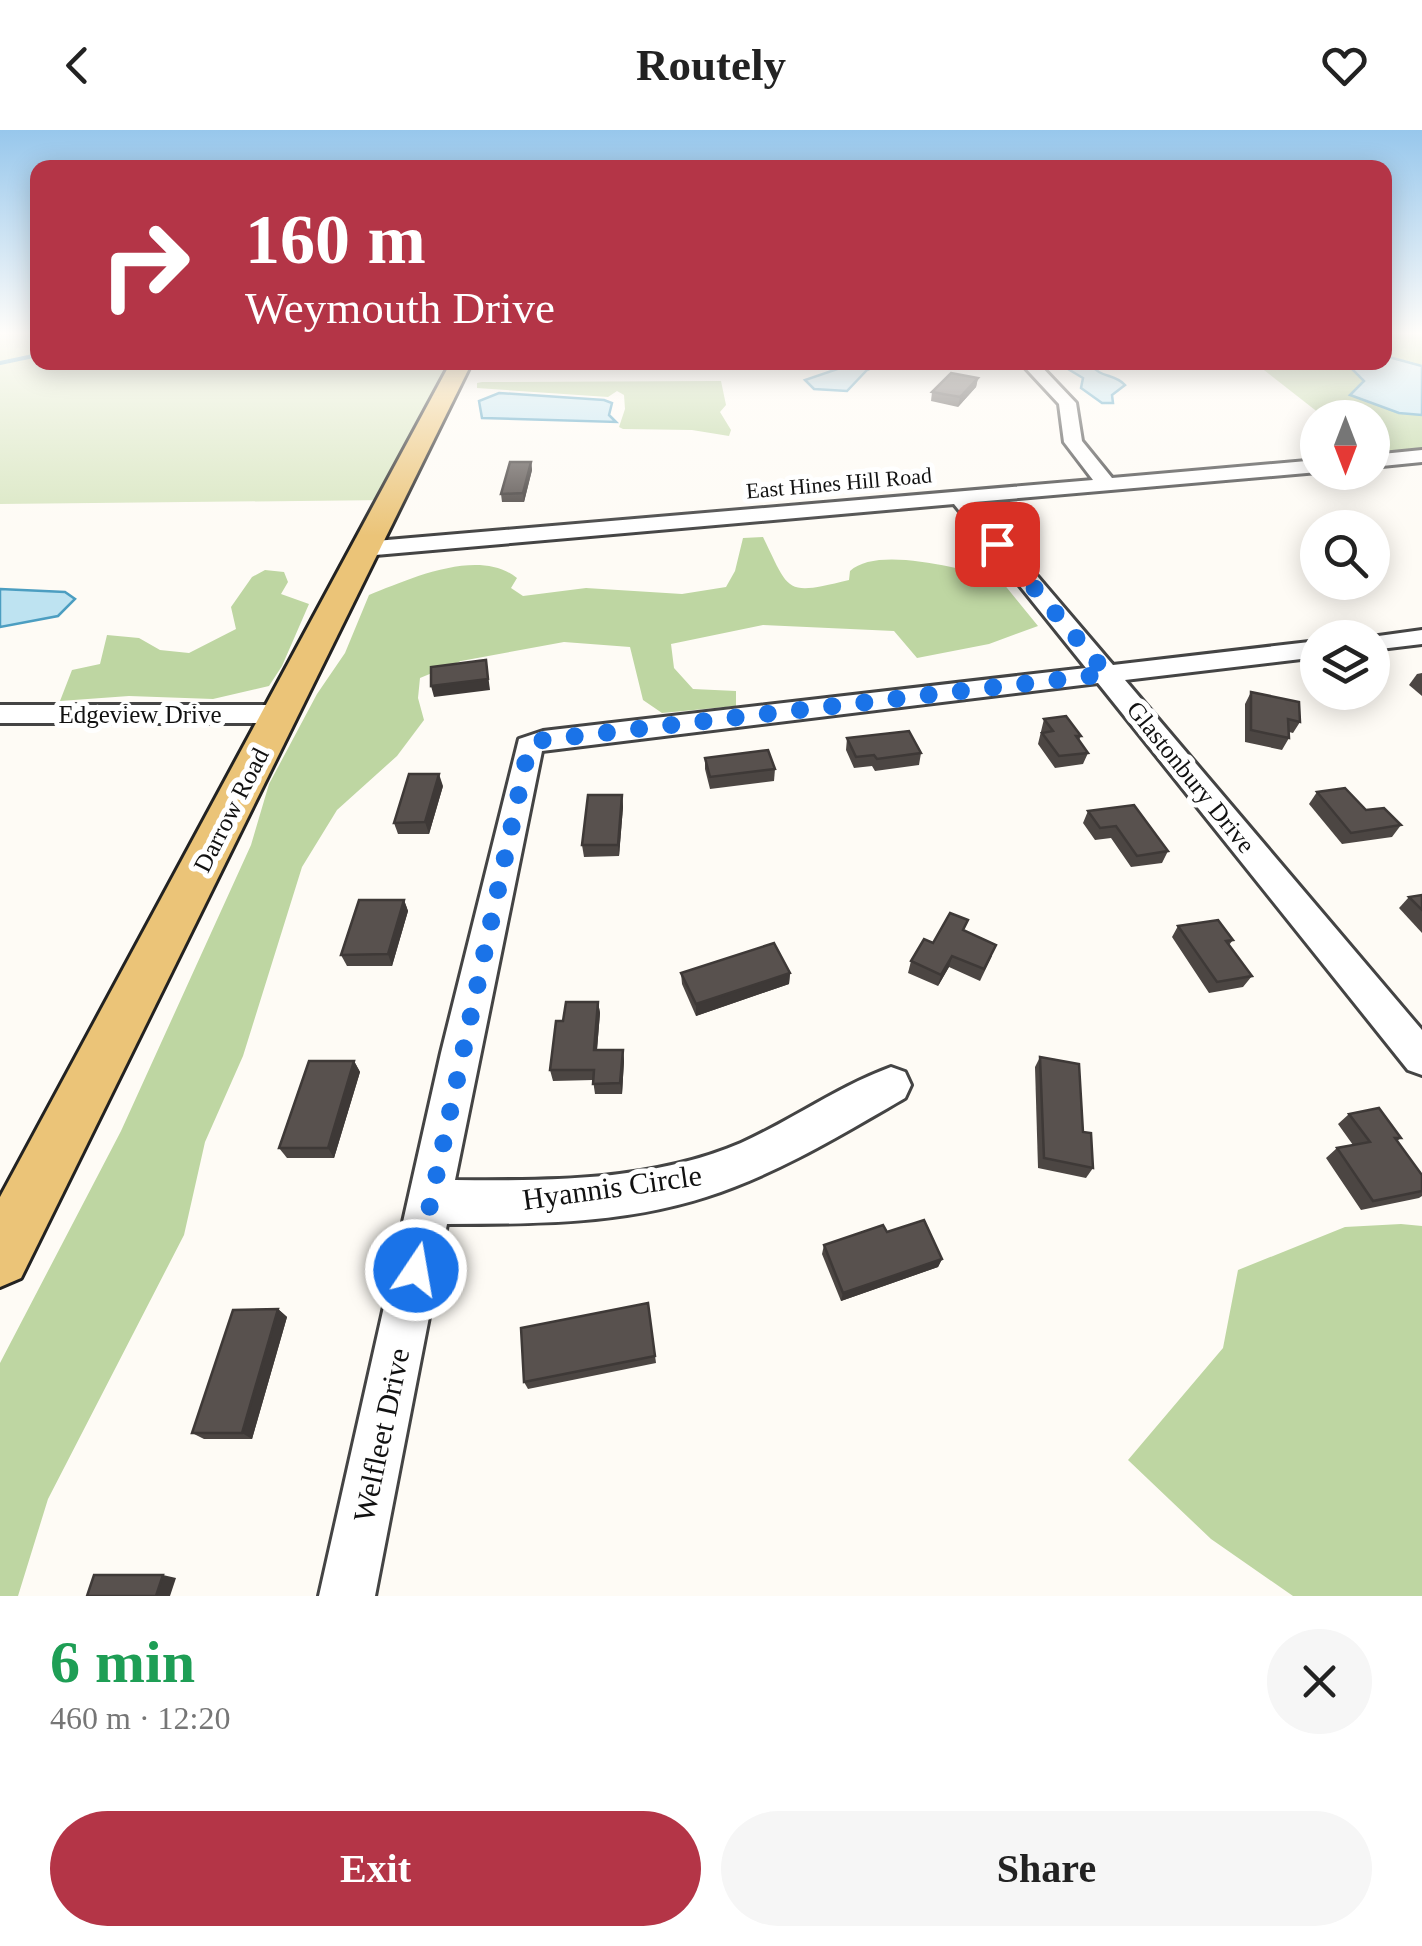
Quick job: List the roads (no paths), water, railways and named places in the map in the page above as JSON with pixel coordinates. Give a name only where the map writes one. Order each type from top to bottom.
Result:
[{"type":"main road","name":"Darrow Road","points":[[0,1257],[442,399]]},
{"type":"street","points":[[1064,399],[1073,442],[1107,484]]},
{"type":"street","points":[[1390,459],[1422,456]]},
{"type":"street","name":"East Hines Hill Road","points":[[364,549],[1300,468]]},
{"type":"street","name":"Glastonbury Drive","points":[[959,498],[1422,1058]]},
{"type":"street","points":[[1390,641],[1422,637]]},
{"type":"street","points":[[1107,674],[1300,651]]},
{"type":"street","name":"Welfleet Drive","points":[[347,1596],[529,746],[543,740],[1107,674]]},
{"type":"street","name":"Edgeview Drive","points":[[0,714],[280,714]]},
{"type":"street","name":"Hyannis Circle","points":[[431,1202],[550,1202],[704,1177],[779,1147],[891,1085]]},
{"type":"water","points":[[1362,399],[1422,399],[1422,415],[1390,410],[1390,400]]},
{"type":"water","points":[[604,400],[612,403],[609,415],[616,422],[482,418],[479,401]]},
{"type":"water","points":[[0,589],[65,592],[75,599],[58,616],[0,627]]}]
